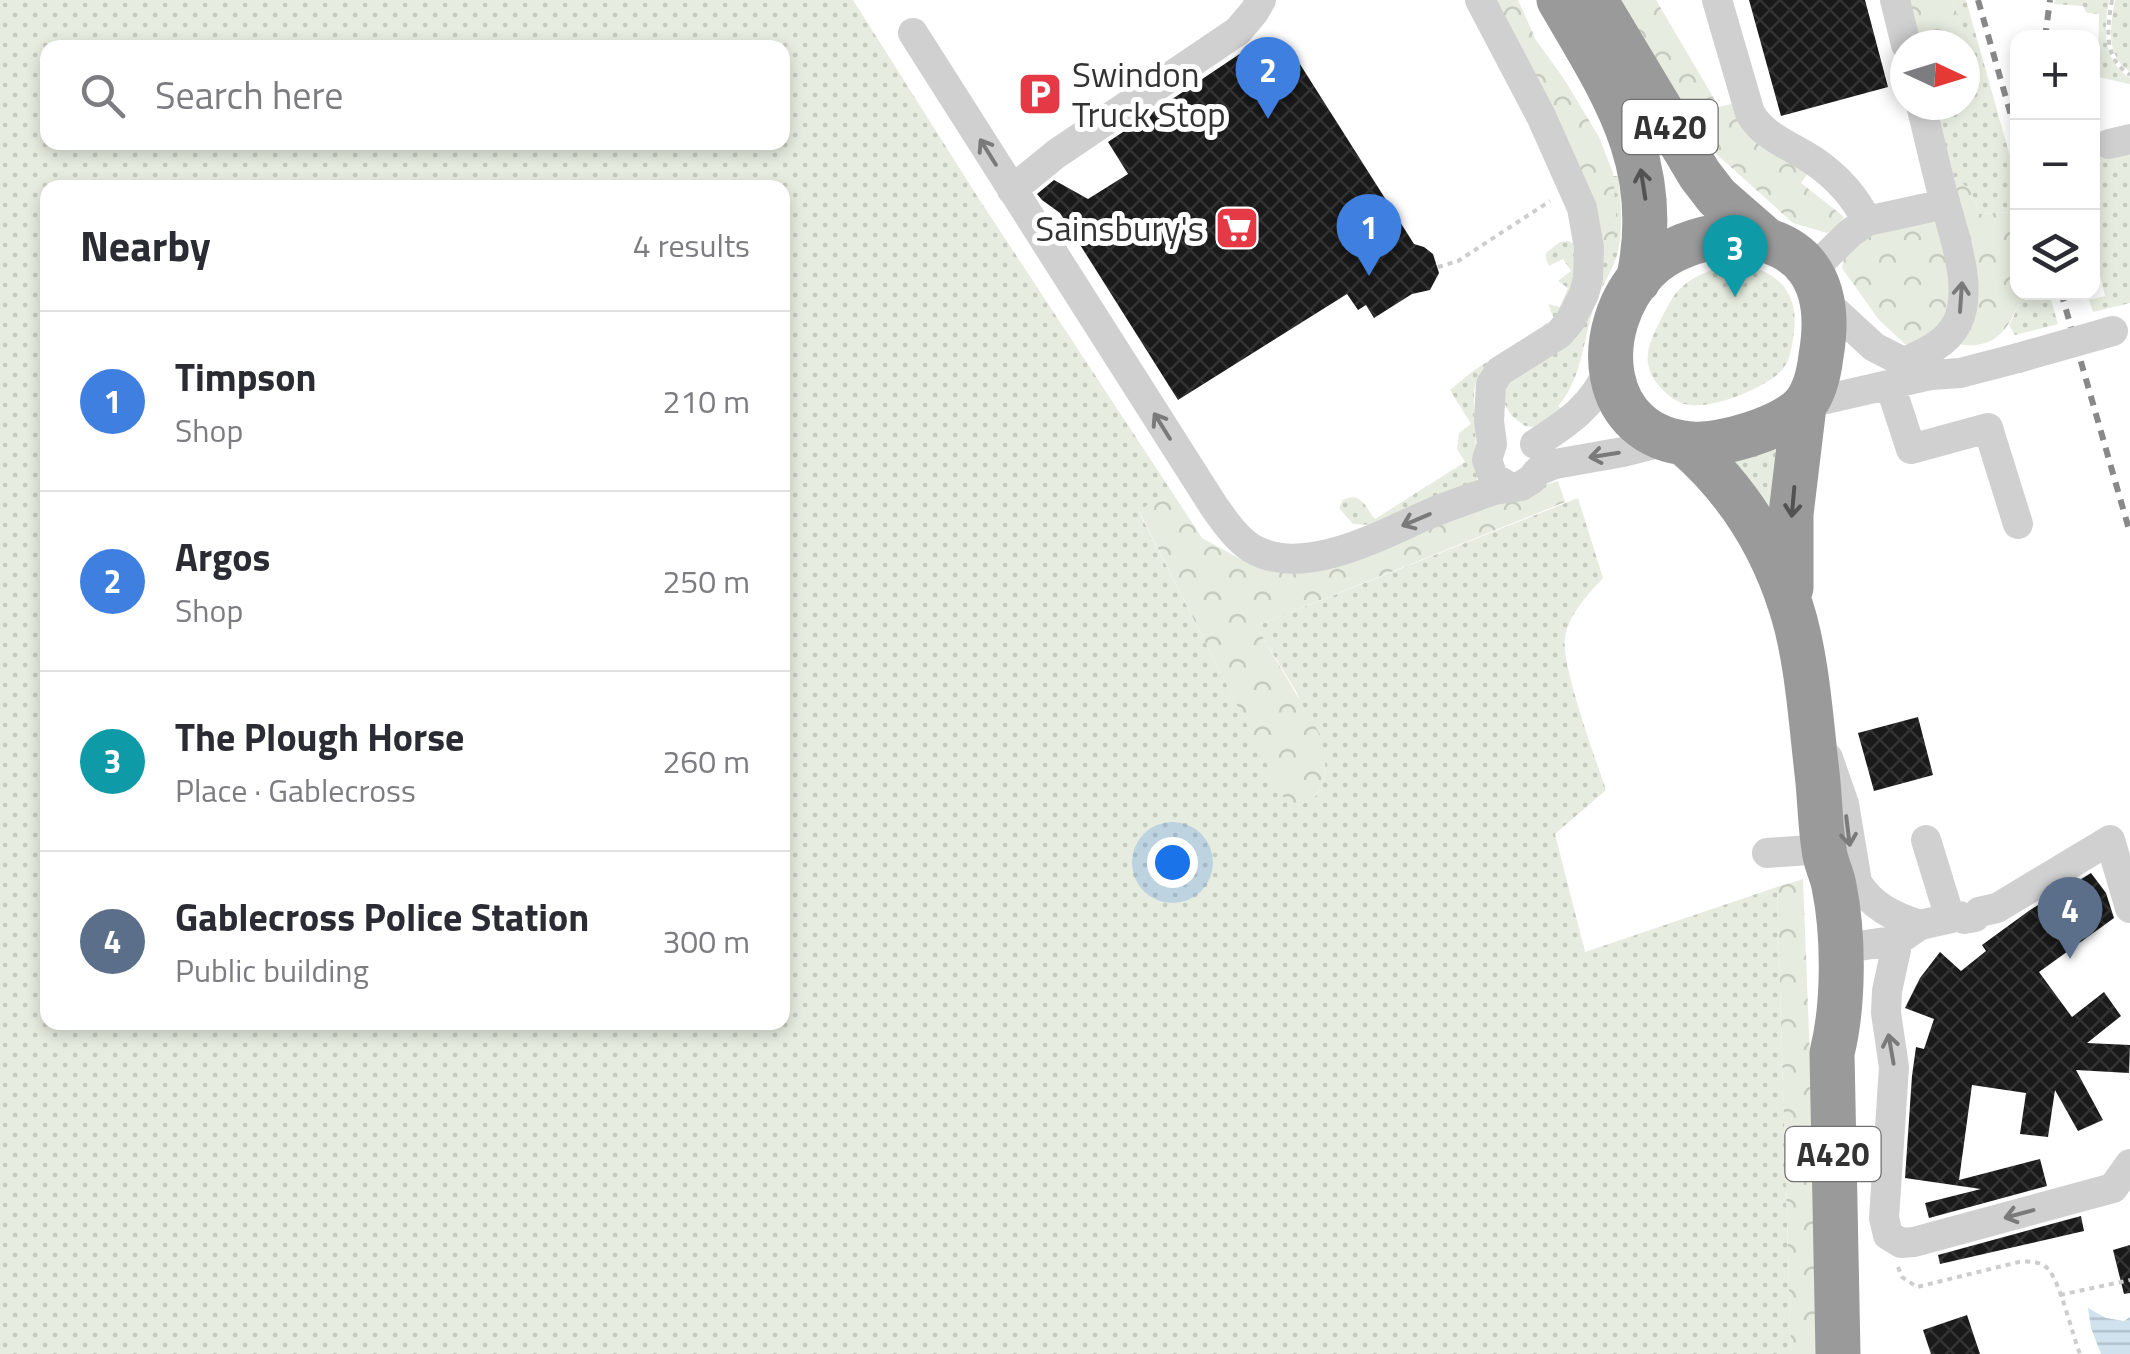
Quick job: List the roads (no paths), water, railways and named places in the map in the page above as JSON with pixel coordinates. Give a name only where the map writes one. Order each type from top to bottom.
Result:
[{"type":"highway","name":"A420","points":[[1559,0],[1624,116],[1645,198],[1645,250],[1638,280],[1610,342],[1610,368],[1617,394],[1628,412],[1649,430],[1677,442],[1719,477],[1756,525],[1791,606]]},
{"type":"highway","name":"A420","points":[[1595,0],[1700,175],[1728,208],[1764,238],[1786,248],[1802,262],[1816,286],[1825,320],[1814,386],[1805,405],[1792,514],[1791,606],[1808,706],[1824,851],[1835,888],[1821,1013],[1832,1053],[1838,1354]]},
{"type":"highway","name":"A420","points":[[1638,280],[1654,263],[1692,243],[1728,235],[1764,238]]},
{"type":"highway","points":[[1677,442],[1707,444],[1729,440],[1772,426],[1805,405]]},
{"type":"highway","name":"A420","points":[[1837,1256],[1859,1354]]},
{"type":"street","points":[[1012,190],[1056,154],[1238,31],[1260,0]]},
{"type":"street","points":[[913,34],[1232,532],[1251,547],[1287,558],[1333,553],[1436,511],[1527,483],[1521,448],[1491,403],[1491,384],[1500,371],[1570,322],[1584,294],[1589,248],[1582,208],[1541,116],[1480,0]]},
{"type":"street","points":[[1717,0],[1756,122],[1826,170],[1859,205],[1867,221]]},
{"type":"street","points":[[1895,0],[1902,30]]},
{"type":"street","points":[[1925,120],[1957,245],[1963,284],[1958,322],[1908,374],[1910,448],[1988,428],[2018,524]]},
{"type":"street","points":[[1908,374],[1874,347],[1816,286],[1850,233],[1867,221],[1945,204]]},
{"type":"street","points":[[1805,405],[1908,374],[1960,373],[2123,327]]},
{"type":"street","points":[[1508,486],[1493,477],[1486,460],[1562,428],[1582,412],[1610,368]]},
{"type":"street","points":[[1521,448],[1555,464],[1677,442]]},
{"type":"street","points":[[1808,706],[1841,793],[1857,882],[1866,896],[1902,920],[1909,932]]},
{"type":"street","points":[[1926,840],[1963,916]]},
{"type":"street","points":[[1829,944],[1909,932],[1997,908],[2110,840],[2130,908]]},
{"type":"street","points":[[1767,854],[1824,851]]},
{"type":"street","points":[[1909,932],[1887,991],[1886,1013],[1894,1066],[1884,1218],[1888,1235],[1898,1242],[1914,1242],[2122,1176]]},
{"type":"water","points":[[2088,1308],[2106,1318],[2124,1321],[2130,1317],[2130,1354],[2101,1354]]},
{"type":"railway","points":[[1978,0],[2012,120]]},
{"type":"railway","points":[[2046,30],[2050,0]]},
{"type":"railway","points":[[2063,300],[2130,533]]},
{"type":"place","name":"Swindon Truck Stop","points":[[1040,94]]},
{"type":"place","name":"Argos","points":[[1268,119]]},
{"type":"place","name":"Sainsbury's","points":[[1237,228]]},
{"type":"place","name":"Timpson","points":[[1369,276]]},
{"type":"place","name":"The Plough Horse","points":[[1735,297]]},
{"type":"place","name":"Gablecross Police Station","points":[[2070,959]]}]
